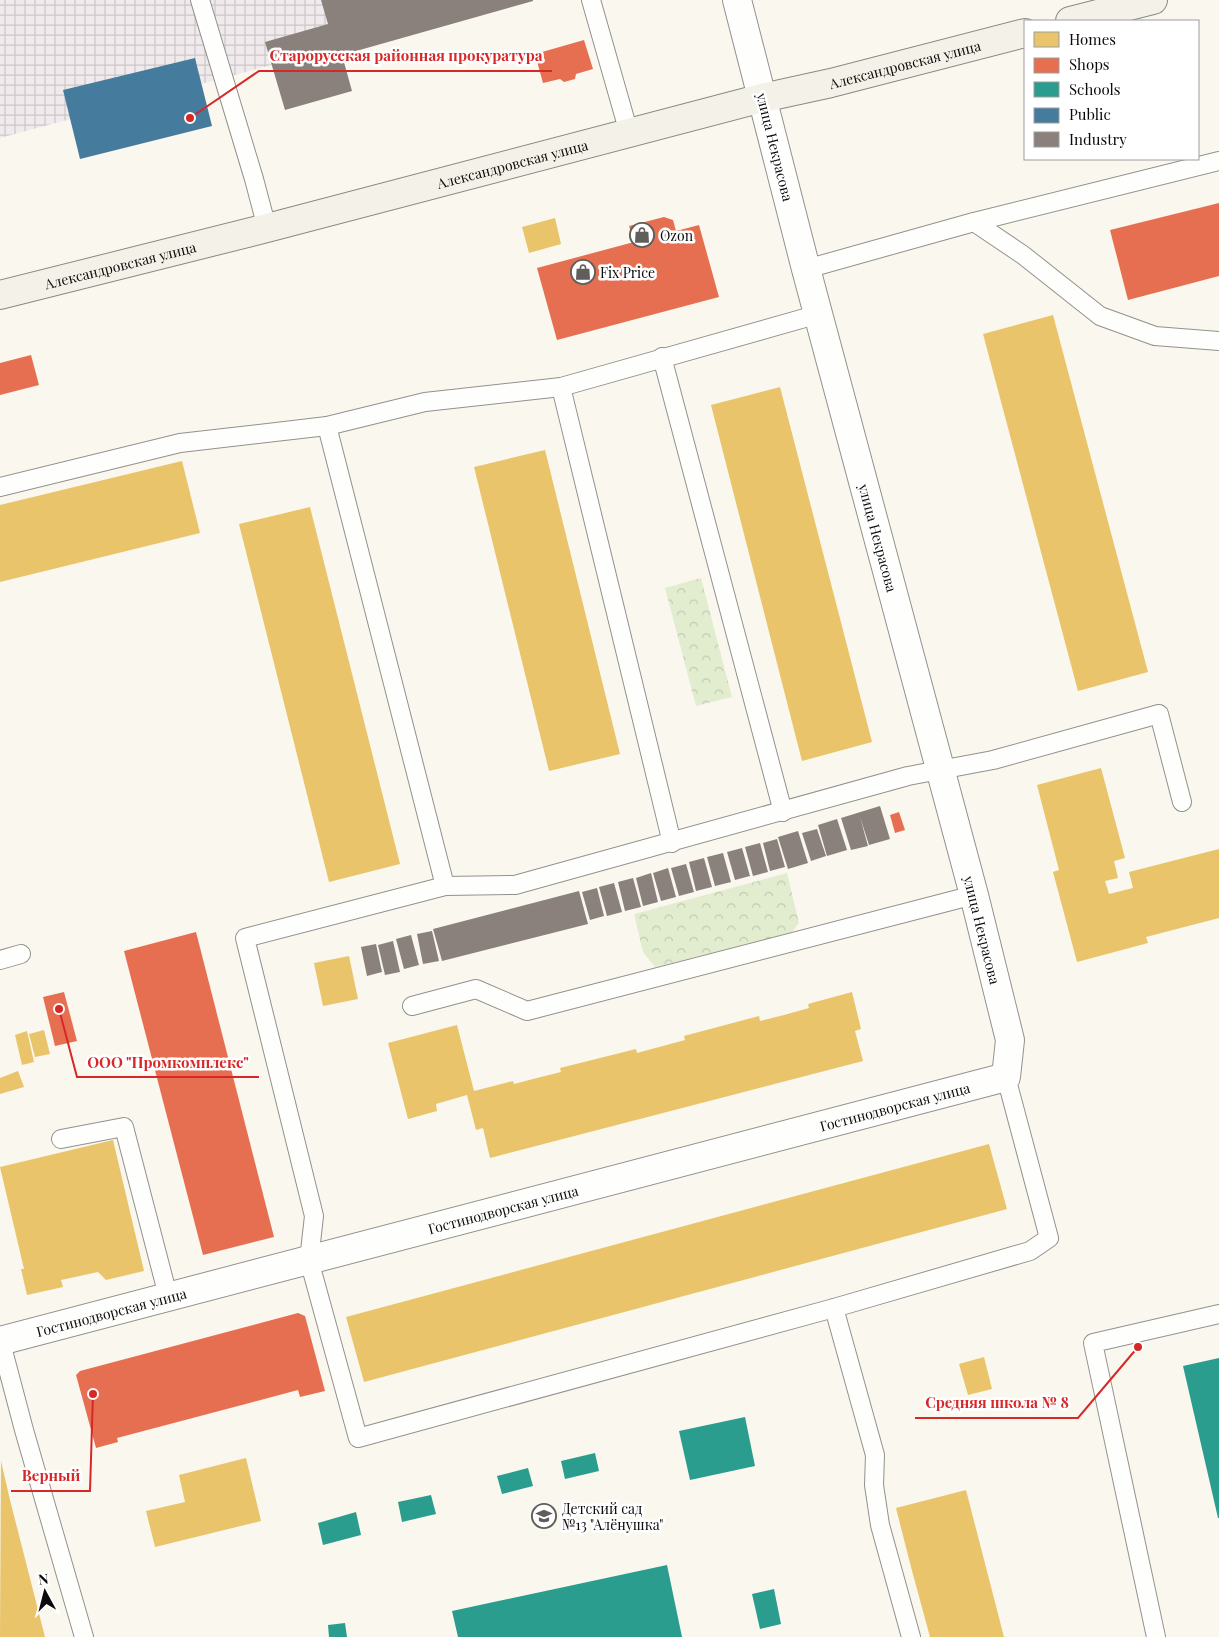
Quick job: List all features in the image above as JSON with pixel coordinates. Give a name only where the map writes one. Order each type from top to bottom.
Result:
[{"type":"street","name":"улица Некрасова","points":[[737,0],[806,269],[974,895],[1010,1040],[1006,1077]]},
{"type":"street","points":[[1074,20],[1153,0]]},
{"type":"street","name":"Александровская улица","points":[[0,295],[267,228],[762,98],[831,83],[1024,33]]},
{"type":"street","name":"Гостинодворская улица","points":[[0,1340],[1006,1077]]},
{"type":"lane","points":[[200,0],[267,228]]},
{"type":"lane","points":[[591,0],[629,133]]},
{"type":"lane","points":[[806,269],[974,222],[1219,161]]},
{"type":"lane","points":[[974,222],[1023,255],[1100,316],[1155,336],[1219,341]]},
{"type":"lane","points":[[0,487],[180,443],[328,426],[425,402],[562,387],[662,357],[819,314]]},
{"type":"lane","points":[[662,357],[783,812]]},
{"type":"lane","points":[[562,387],[672,843]]},
{"type":"lane","points":[[328,426],[445,886]]},
{"type":"lane","points":[[1006,1077],[1049,1238],[1030,1251],[834,1308],[358,1438],[309,1260],[314,1216],[245,938],[445,886],[515,885],[908,776],[994,760],[1159,714],[1182,802]]},
{"type":"lane","points":[[412,1006],[476,989],[527,1011],[974,895]]},
{"type":"lane","points":[[0,960],[21,954]]},
{"type":"lane","points":[[61,1139],[124,1127],[168,1296]]},
{"type":"lane","points":[[834,1308],[875,1455],[874,1485],[880,1525],[911,1637]]},
{"type":"lane","points":[[1156,1637],[1093,1344],[1219,1314]]},
{"type":"lane","points":[[0,1340],[84,1637]]},
{"type":"shaded area","points":[[0,0],[513,0],[0,138]]},
{"type":"green space","points":[[701,578],[732,697],[696,706],[665,588]]},
{"type":"green space","points":[[787,873],[799,923],[791,933],[655,967],[643,952],[634,914]]},
{"type":"building: Homes","points":[[555,218],[561,244],[529,253],[522,227]]},
{"type":"building: Homes","points":[[1053,315],[1148,672],[1078,691],[983,334]]},
{"type":"building: Homes","points":[[780,387],[872,742],[802,761],[711,405]]},
{"type":"building: Homes","points":[[545,450],[620,754],[549,771],[474,467]]},
{"type":"building: Homes","points":[[182,461],[200,533],[0,582],[0,505]]},
{"type":"building: Homes","points":[[310,507],[400,864],[329,882],[239,524]]},
{"type":"building: Homes","points":[[1101,768],[1125,858],[1114,861],[1118,878],[1105,881],[1109,894],[1133,888],[1129,872],[1219,849],[1219,918],[1146,937],[1148,943],[1077,962],[1053,872],[1059,870],[1037,785]]},
{"type":"building: Homes","points":[[349,956],[358,999],[323,1006],[314,963]]},
{"type":"building: Homes","points":[[852,992],[861,1029],[855,1031],[863,1061],[490,1158],[483,1128],[476,1130],[467,1095],[436,1104],[437,1111],[408,1119],[388,1043],[457,1025],[474,1091],[513,1081],[514,1084],[561,1072],[560,1068],[636,1049],[637,1053],[685,1040],[684,1036],[759,1016],[760,1021],[784,1015],[809,1008],[808,1004]]},
{"type":"building: Homes","points":[[44,1030],[50,1054],[35,1057],[29,1034]]},
{"type":"building: Homes","points":[[27,1031],[34,1062],[22,1065],[15,1035]]},
{"type":"building: Homes","points":[[18,1071],[24,1087],[0,1094],[0,1078]]},
{"type":"building: Homes","points":[[113,1140],[144,1271],[106,1280],[98,1272],[61,1280],[63,1287],[27,1295],[21,1269],[24,1269],[0,1167]]},
{"type":"building: Homes","points":[[989,1144],[1007,1209],[364,1382],[346,1317]]},
{"type":"building: Homes","points":[[984,1357],[992,1389],[968,1395],[959,1364]]},
{"type":"building: Homes","points":[[246,1458],[261,1521],[155,1547],[146,1511],[185,1502],[179,1475]]},
{"type":"building: Homes","points":[[1,1461],[10,1500],[45,1637],[0,1637]]},
{"type":"building: Homes","points":[[966,1490],[1004,1637],[930,1637],[911,1567],[896,1508]]},
{"type":"building: Shops","points":[[584,40],[593,69],[576,74],[575,79],[564,82],[560,79],[543,83],[535,54]]},
{"type":"building: Shops","points":[[1219,203],[1219,276],[1128,300],[1110,230]]},
{"type":"building: Shops","points":[[664,217],[673,220],[676,231],[699,225],[719,297],[557,340],[537,268],[634,242],[629,226]]},
{"type":"building: Shops","points":[[31,355],[39,385],[0,395],[0,363]]},
{"type":"building: Shops","points":[[899,812],[905,830],[895,833],[890,815]]},
{"type":"building: Shops","points":[[196,932],[274,1237],[203,1255],[124,951]]},
{"type":"building: Shops","points":[[64,992],[77,1041],[55,1046],[43,997]]},
{"type":"building: Shops","points":[[298,1313],[305,1316],[325,1391],[300,1397],[298,1390],[117,1438],[118,1442],[96,1448],[76,1375],[80,1371]]},
{"type":"building: Schools","points":[[1219,1358],[1219,1518],[1218,1518],[1183,1366]]},
{"type":"building: Schools","points":[[745,1417],[755,1466],[690,1480],[679,1431]]},
{"type":"building: Schools","points":[[595,1453],[599,1471],[565,1479],[561,1461]]},
{"type":"building: Schools","points":[[528,1468],[533,1486],[502,1494],[497,1476]]},
{"type":"building: Schools","points":[[431,1495],[436,1514],[402,1522],[398,1502]]},
{"type":"building: Schools","points":[[356,1512],[361,1535],[323,1545],[318,1523]]},
{"type":"building: Schools","points":[[667,1565],[682,1637],[458,1637],[452,1611]]},
{"type":"building: Schools","points":[[774,1589],[781,1624],[760,1629],[752,1594]]},
{"type":"building: Schools","points":[[345,1623],[347,1637],[329,1637],[328,1625]]},
{"type":"building: Public","points":[[195,58],[212,126],[80,159],[63,90]]},
{"type":"building: Industry","points":[[321,0],[533,1],[342,55],[352,91],[285,110],[265,42],[328,24]]},
{"type":"building: Industry","points":[[880,806],[890,839],[869,845],[860,817],[868,846],[851,850],[841,818]]},
{"type":"building: Industry","points":[[837,819],[847,850],[827,856],[818,825]]},
{"type":"building: Industry","points":[[817,829],[826,856],[811,861],[802,833]]},
{"type":"building: Industry","points":[[798,831],[808,863],[788,869],[778,837]]},
{"type":"building: Industry","points":[[777,839],[785,867],[770,871],[763,843]]},
{"type":"building: Industry","points":[[760,843],[768,872],[753,876],[745,847]]},
{"type":"building: Industry","points":[[742,848],[750,876],[735,880],[727,852]]},
{"type":"building: Industry","points":[[723,853],[731,882],[715,886],[707,857]]},
{"type":"building: Industry","points":[[704,858],[712,887],[696,891],[689,862]]},
{"type":"building: Industry","points":[[686,864],[694,892],[679,896],[671,868]]},
{"type":"building: Industry","points":[[668,868],[676,897],[661,901],[653,873]]},
{"type":"building: Industry","points":[[651,873],[658,902],[643,906],[636,878]]},
{"type":"building: Industry","points":[[633,878],[641,907],[625,911],[618,882]]},
{"type":"building: Industry","points":[[614,883],[622,912],[607,916],[599,887]]},
{"type":"building: Industry","points":[[597,888],[604,916],[590,920],[582,892]]},
{"type":"building: Industry","points":[[579,891],[588,924],[442,961],[433,929]]},
{"type":"building: Industry","points":[[432,931],[439,961],[423,964],[417,934]]},
{"type":"building: Industry","points":[[411,935],[419,965],[404,969],[396,939]]},
{"type":"building: Industry","points":[[393,941],[400,972],[385,975],[378,945]]},
{"type":"building: Industry","points":[[376,944],[382,972],[367,976],[361,947]]},
{"type":"place","name":"Старорусская районная прокуратура","points":[[190,118]]},
{"type":"place","name":"Ozon","points":[[642,235]]},
{"type":"place","name":"Fix Price","points":[[583,272]]},
{"type":"place","name":"ООО \"Промкомплекс\"","points":[[59,1009]]},
{"type":"place","name":"Средняя школа № 8","points":[[1138,1347]]},
{"type":"place","name":"Верный","points":[[93,1394]]},
{"type":"place","name":"Детский сад №13 \"Алёнушка\"","points":[[544,1516]]}]
